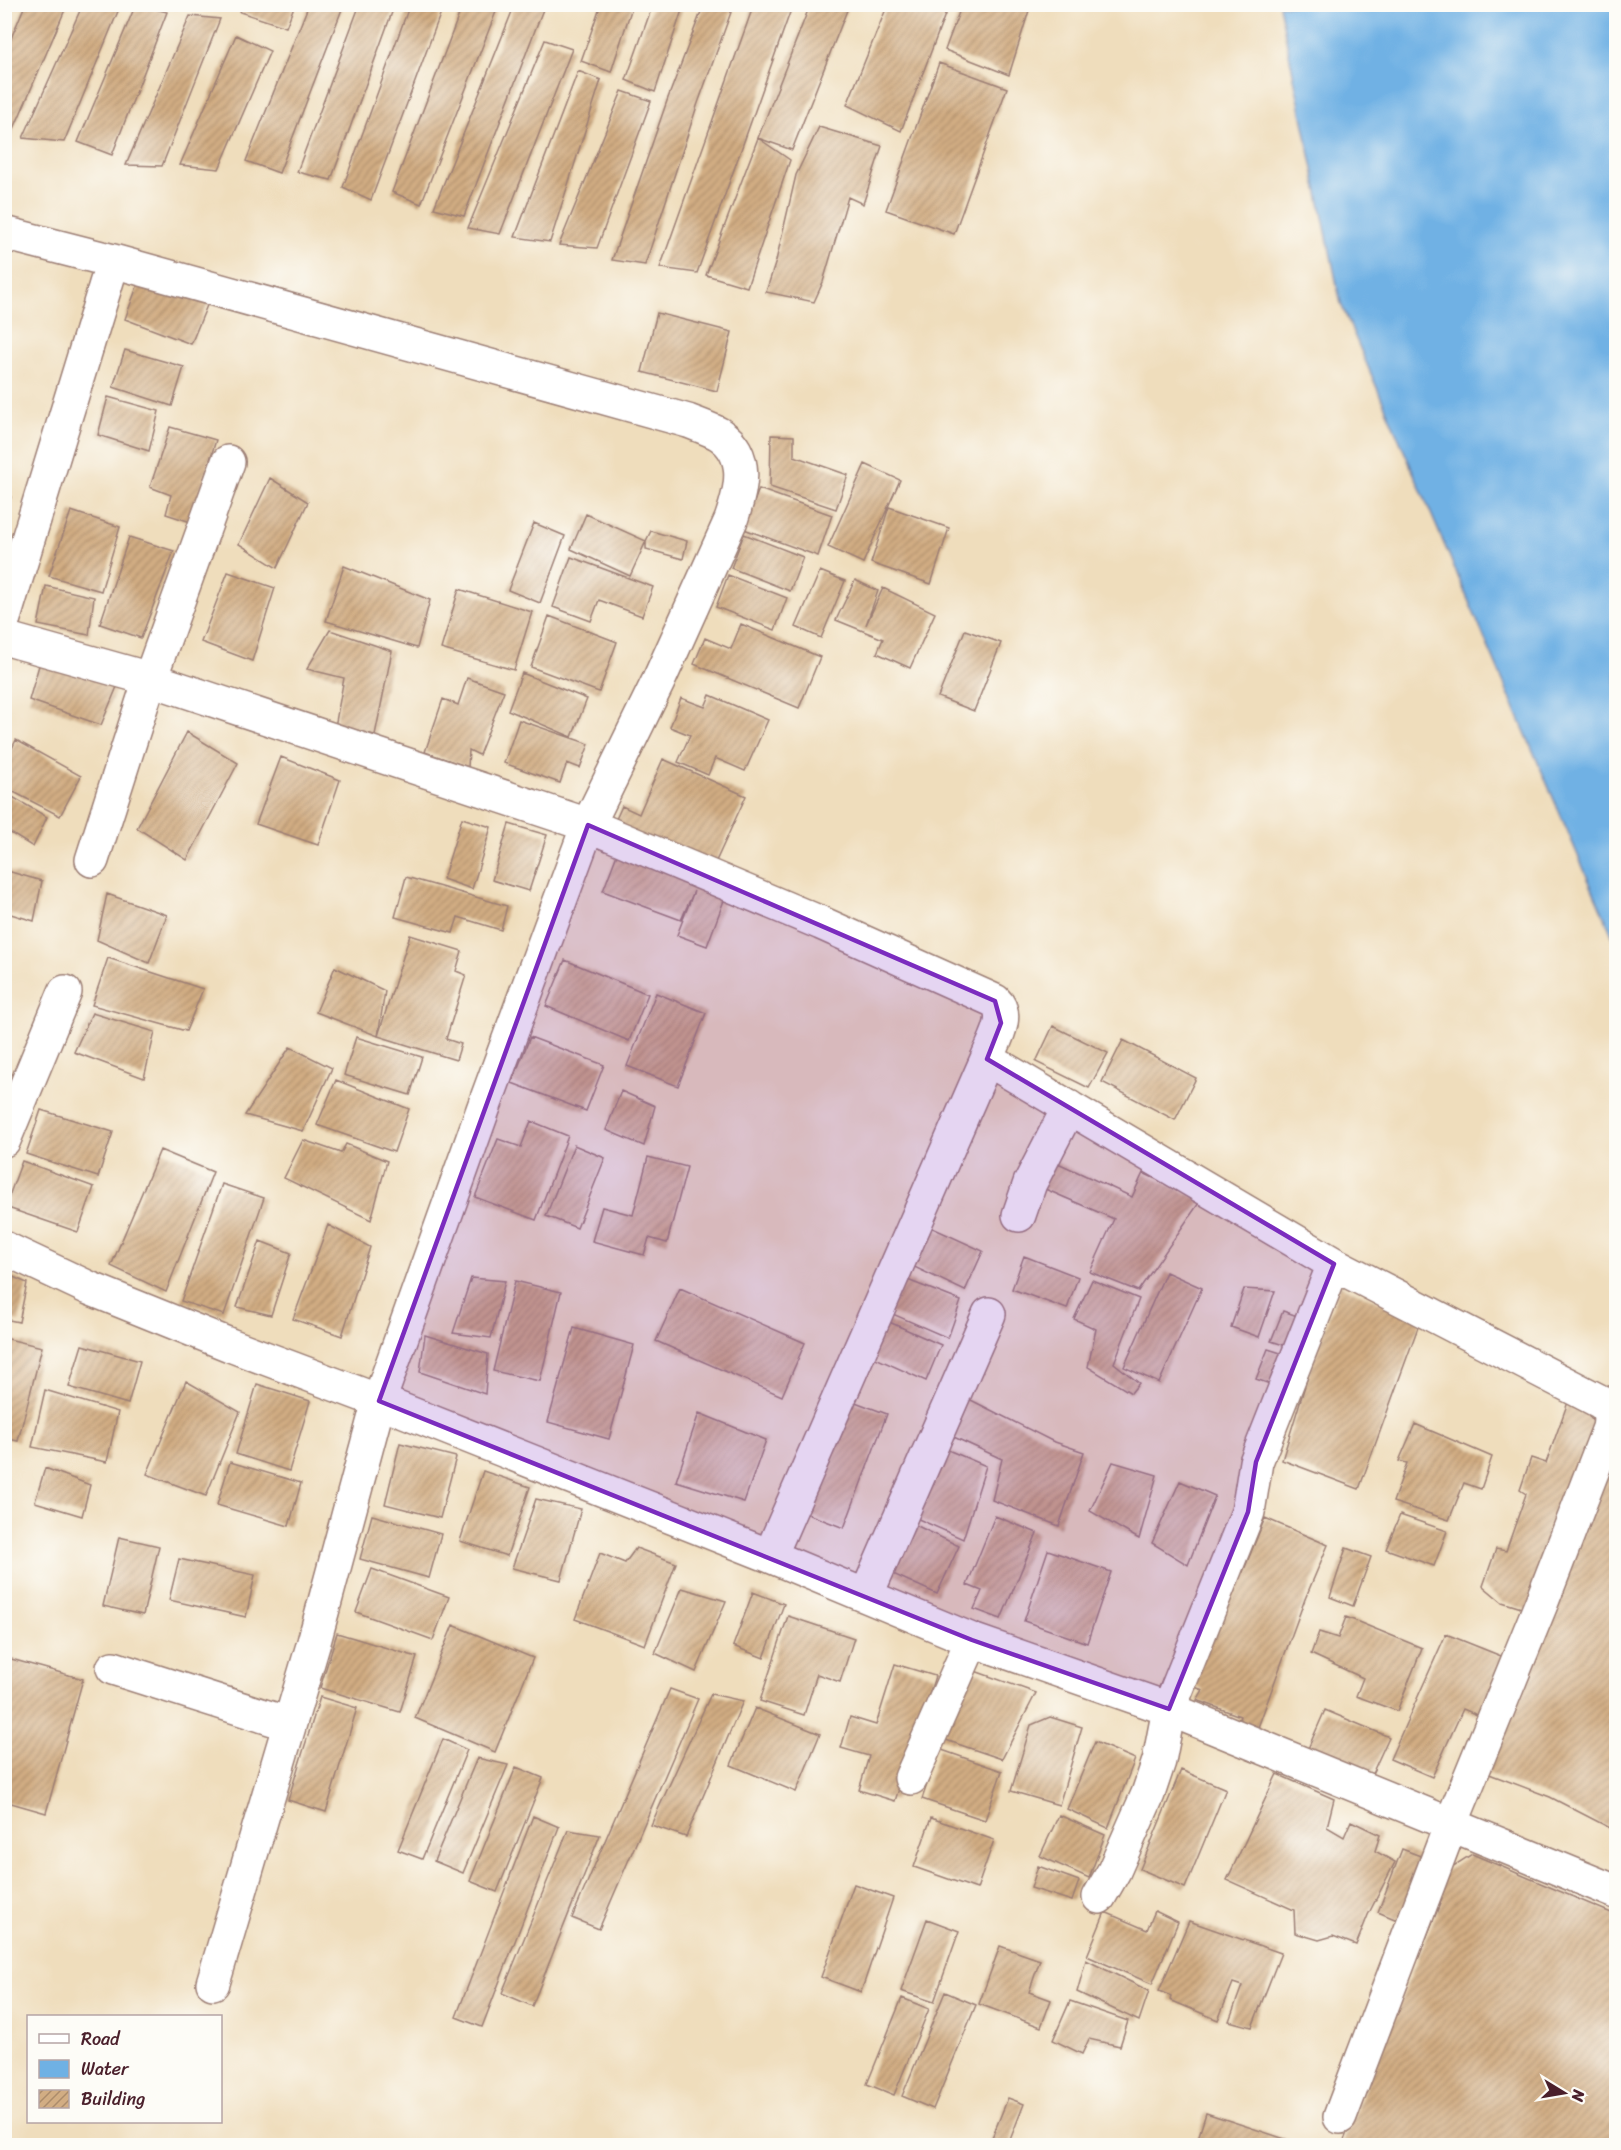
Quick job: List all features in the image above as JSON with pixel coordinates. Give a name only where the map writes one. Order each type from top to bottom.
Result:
[{"type":"street","points":[[4,233],[113,261],[688,421],[719,434],[736,450],[742,476],[731,520],[658,682],[588,825],[481,1114],[379,1401],[314,1642],[213,1983]]},
{"type":"street","points":[[4,618],[113,261]]},
{"type":"street","points":[[92,860],[150,679],[228,462]]},
{"type":"street","points":[[4,638],[150,679],[588,825],[820,923],[995,1001],[1000,1006],[1003,1015],[987,1059],[770,1556]]},
{"type":"street","points":[[4,1140],[65,992]]},
{"type":"street","points":[[987,1059],[1334,1264],[1601,1401],[1608,1408],[1611,1418],[1610,1428],[1541,1604],[1450,1824],[1340,2117]]},
{"type":"street","points":[[1019,1215],[1030,1183],[1069,1107]]},
{"type":"street","points":[[4,1248],[88,1288],[230,1345],[379,1401],[770,1556],[972,1640],[1169,1709],[1617,1892]]},
{"type":"street","points":[[1099,1897],[1114,1871],[1148,1794],[1159,1761],[1169,1709],[1248,1512],[1256,1462],[1334,1264]]},
{"type":"street","points":[[866,1596],[989,1314]]},
{"type":"street","points":[[911,1778],[972,1640]]},
{"type":"street","points":[[113,1668],[289,1724]]},
{"type":"highlighted area","points":[[588,825],[995,1001],[1001,1023],[987,1059],[1334,1264],[1256,1462],[1248,1512],[1169,1709],[972,1640],[379,1401]]},
{"type":"water","points":[[1279,5],[1616,5],[1616,944],[1341,304]]},
{"type":"building","points":[[4,4],[13,4],[5,25],[4,25]]},
{"type":"building","points":[[83,4],[121,4],[64,142],[23,138]]},
{"type":"building","points":[[136,4],[167,12],[112,155],[78,142]]},
{"type":"building","points":[[243,4],[295,4],[286,27],[240,12]]},
{"type":"building","points":[[309,4],[344,4],[279,173],[246,161]]},
{"type":"building","points":[[360,4],[395,4],[331,180],[297,172]]},
{"type":"building","points":[[410,4],[444,4],[371,200],[343,187]]},
{"type":"building","points":[[463,4],[499,4],[421,204],[392,192]]},
{"type":"building","points":[[515,4],[545,4],[464,216],[434,208]]},
{"type":"building","points":[[601,4],[633,4],[611,72],[581,61]]},
{"type":"building","points":[[653,4],[684,4],[655,92],[626,80]]},
{"type":"building","points":[[704,4],[734,4],[697,106],[645,265],[612,260],[668,98]]},
{"type":"building","points":[[754,4],[793,4],[697,273],[660,268]]},
{"type":"building","points":[[888,4],[949,4],[901,131],[847,105]]},
{"type":"building","points":[[962,4],[1031,4],[1009,75],[945,50]]},
{"type":"building","points":[[25,5],[67,5],[10,138],[4,137],[4,55]]},
{"type":"building","points":[[810,5],[849,5],[792,150],[758,138]]},
{"type":"building","points":[[190,16],[220,19],[162,166],[126,165]]},
{"type":"building","points":[[236,35],[270,51],[219,169],[180,165]]},
{"type":"building","points":[[545,40],[572,49],[500,234],[468,228]]},
{"type":"building","points":[[939,63],[1007,88],[954,234],[886,210]]},
{"type":"building","points":[[578,71],[601,80],[550,242],[515,237]]},
{"type":"building","points":[[622,91],[651,101],[597,248],[559,245]]},
{"type":"building","points":[[819,127],[882,146],[863,204],[848,197],[823,282],[814,302],[766,292],[776,261],[796,175]]},
{"type":"building","points":[[758,138],[790,160],[747,287],[706,275]]},
{"type":"building","points":[[141,276],[208,303],[191,344],[125,319]]},
{"type":"building","points":[[657,313],[732,332],[717,391],[642,372]]},
{"type":"building","points":[[125,350],[184,367],[172,406],[113,387]]},
{"type":"building","points":[[108,397],[159,411],[149,451],[98,435]]},
{"type":"building","points":[[170,427],[216,440],[191,522],[166,514],[171,495],[150,487]]},
{"type":"building","points":[[771,435],[794,436],[794,456],[848,475],[836,509],[770,487]]},
{"type":"building","points":[[865,464],[900,480],[863,563],[828,547]]},
{"type":"building","points":[[270,478],[308,502],[277,568],[239,544]]},
{"type":"building","points":[[759,489],[832,515],[818,556],[744,529]]},
{"type":"building","points":[[4,494],[11,497],[5,515],[4,515]]},
{"type":"building","points":[[889,507],[949,528],[931,584],[871,563]]},
{"type":"building","points":[[71,511],[120,527],[101,591],[49,576]]},
{"type":"building","points":[[586,514],[646,541],[630,576],[571,549]]},
{"type":"building","points":[[534,523],[565,536],[540,603],[508,590]]},
{"type":"building","points":[[651,531],[687,541],[683,559],[646,549],[646,541]]},
{"type":"building","points":[[744,534],[803,557],[790,591],[731,568]]},
{"type":"building","points":[[129,537],[174,551],[141,638],[100,624]]},
{"type":"building","points":[[571,557],[653,587],[642,616],[599,600],[591,621],[553,607]]},
{"type":"building","points":[[344,566],[430,600],[417,648],[326,621]]},
{"type":"building","points":[[820,571],[845,581],[821,638],[796,627]]},
{"type":"building","points":[[228,572],[275,588],[252,661],[201,642]]},
{"type":"building","points":[[728,575],[787,598],[775,630],[716,607]]},
{"type":"building","points":[[855,580],[878,591],[866,625],[883,588],[935,613],[910,668],[877,653],[883,639],[836,620]]},
{"type":"building","points":[[46,586],[94,597],[89,635],[38,625]]},
{"type":"building","points":[[459,589],[532,612],[514,670],[441,649]]},
{"type":"building","points":[[549,616],[617,642],[599,692],[531,667]]},
{"type":"building","points":[[741,624],[820,657],[799,708],[694,664],[705,638],[731,649]]},
{"type":"building","points":[[330,630],[392,651],[375,735],[335,727],[344,678],[307,669]]},
{"type":"building","points":[[965,630],[1001,643],[974,711],[938,697]]},
{"type":"building","points":[[42,655],[119,682],[101,725],[29,700]]},
{"type":"building","points":[[522,673],[587,699],[572,737],[508,710]]},
{"type":"building","points":[[467,678],[504,691],[479,755],[469,750],[468,767],[425,752],[443,699],[458,705]]},
{"type":"building","points":[[710,695],[768,720],[745,771],[715,758],[708,775],[678,762],[690,735],[670,727],[681,698],[705,707]]},
{"type":"building","points":[[519,720],[589,744],[580,768],[567,763],[560,783],[504,763]]},
{"type":"building","points":[[187,732],[238,763],[187,860],[137,828]]},
{"type":"building","points":[[16,740],[81,776],[60,816],[4,787],[4,765]]},
{"type":"building","points":[[281,757],[340,780],[318,845],[256,824]]},
{"type":"building","points":[[663,759],[746,796],[711,872],[612,828],[622,806],[639,814]]},
{"type":"building","points":[[4,792],[47,817],[33,847],[4,829]]},
{"type":"building","points":[[462,818],[491,827],[472,889],[443,879]]},
{"type":"building","points":[[509,824],[547,835],[529,891],[492,880]]},
{"type":"building","points":[[621,844],[729,887],[707,946],[677,935],[694,891],[681,920],[603,891]]},
{"type":"building","points":[[4,870],[42,881],[34,921],[4,912]]},
{"type":"building","points":[[406,877],[507,906],[501,930],[458,917],[453,933],[395,917]]},
{"type":"building","points":[[107,894],[167,915],[149,963],[97,940]]},
{"type":"building","points":[[410,935],[462,951],[456,971],[466,975],[446,1039],[461,1044],[456,1060],[378,1036]]},
{"type":"building","points":[[108,958],[203,989],[186,1031],[92,1005]]},
{"type":"building","points":[[565,960],[648,994],[629,1041],[546,1006]]},
{"type":"building","points":[[335,967],[385,991],[378,1036],[316,1012]]},
{"type":"building","points":[[656,993],[706,1013],[678,1086],[627,1066]]},
{"type":"building","points":[[92,1013],[155,1032],[144,1078],[74,1052]]},
{"type":"building","points":[[1053,1026],[1108,1053],[1089,1088],[1036,1062]]},
{"type":"building","points":[[356,1037],[422,1057],[410,1095],[344,1075]]},
{"type":"building","points":[[530,1037],[604,1065],[586,1111],[512,1083]]},
{"type":"building","points":[[1123,1040],[1196,1078],[1175,1120],[1102,1082]]},
{"type":"building","points":[[290,1047],[332,1068],[303,1131],[245,1115]]},
{"type":"building","points":[[336,1080],[409,1109],[394,1152],[317,1125]]},
{"type":"building","points":[[621,1091],[655,1106],[644,1146],[606,1130]]},
{"type":"building","points":[[41,1110],[113,1132],[98,1177],[26,1154]]},
{"type":"building","points":[[531,1121],[568,1136],[536,1220],[475,1197],[498,1139],[521,1147]]},
{"type":"building","points":[[303,1140],[341,1153],[346,1144],[387,1161],[371,1220],[284,1178]]},
{"type":"building","points":[[574,1145],[605,1158],[577,1228],[546,1216]]},
{"type":"building","points":[[160,1150],[213,1172],[166,1292],[111,1266]]},
{"type":"building","points":[[648,1157],[687,1167],[667,1243],[649,1238],[644,1255],[592,1241],[602,1207],[633,1215]]},
{"type":"building","points":[[1047,1158],[1132,1197],[1143,1173],[1201,1200],[1138,1291],[1090,1272],[1114,1219],[1036,1185]]},
{"type":"building","points":[[22,1161],[94,1187],[78,1232],[5,1207]]},
{"type":"building","points":[[222,1184],[264,1198],[224,1315],[181,1301]]},
{"type":"building","points":[[328,1225],[370,1247],[342,1336],[293,1319]]},
{"type":"building","points":[[926,1225],[983,1251],[965,1291],[908,1264]]},
{"type":"building","points":[[260,1241],[291,1253],[271,1315],[237,1307]]},
{"type":"building","points":[[1024,1256],[1078,1277],[1067,1309],[1012,1289]]},
{"type":"building","points":[[1166,1272],[1202,1288],[1159,1383],[1124,1367]]},
{"type":"building","points":[[4,1273],[27,1283],[19,1322],[4,1319]]},
{"type":"building","points":[[471,1278],[505,1281],[491,1338],[453,1333]]},
{"type":"building","points":[[905,1279],[961,1301],[948,1338],[888,1312]]},
{"type":"building","points":[[1092,1280],[1139,1299],[1114,1363],[1139,1383],[1131,1393],[1088,1367],[1096,1329],[1074,1319]]},
{"type":"building","points":[[515,1281],[561,1292],[540,1381],[493,1371]]},
{"type":"building","points":[[1340,1285],[1421,1319],[1359,1489],[1282,1460]]},
{"type":"building","points":[[680,1288],[805,1343],[782,1396],[656,1341]]},
{"type":"building","points":[[1244,1289],[1275,1291],[1259,1337],[1231,1327]]},
{"type":"building","points":[[1283,1311],[1303,1318],[1290,1347],[1271,1341]]},
{"type":"building","points":[[887,1321],[941,1345],[926,1381],[871,1356]]},
{"type":"building","points":[[574,1328],[634,1345],[609,1439],[548,1422]]},
{"type":"building","points":[[425,1335],[488,1354],[485,1394],[420,1372]]},
{"type":"building","points":[[4,1338],[42,1347],[18,1441],[4,1438]]},
{"type":"building","points":[[82,1345],[140,1361],[128,1404],[69,1387]]},
{"type":"building","points":[[1268,1349],[1287,1355],[1273,1385],[1256,1379]]},
{"type":"building","points":[[186,1381],[240,1412],[206,1496],[147,1474]]},
{"type":"building","points":[[257,1384],[310,1401],[289,1471],[236,1454]]},
{"type":"building","points":[[45,1390],[118,1412],[107,1462],[32,1447]]},
{"type":"building","points":[[961,1395],[1052,1441],[1084,1452],[1059,1526],[992,1500],[1002,1459],[945,1433]]},
{"type":"building","points":[[842,1397],[887,1414],[844,1528],[800,1511]]},
{"type":"building","points":[[1568,1402],[1588,1414],[1597,1428],[1528,1610],[1502,1602],[1483,1586],[1496,1549],[1506,1551],[1526,1494],[1520,1490],[1531,1458],[1546,1463]]},
{"type":"building","points":[[699,1413],[766,1440],[744,1502],[676,1481]]},
{"type":"building","points":[[1415,1424],[1492,1457],[1481,1489],[1464,1483],[1449,1520],[1393,1502],[1407,1463],[1399,1461]]},
{"type":"building","points":[[400,1443],[456,1457],[440,1518],[385,1504]]},
{"type":"building","points":[[936,1445],[986,1466],[963,1539],[905,1513]]},
{"type":"building","points":[[1616,1451],[1616,1831],[1550,1797],[1484,1772]]},
{"type":"building","points":[[230,1462],[301,1483],[289,1526],[217,1505]]},
{"type":"building","points":[[1113,1462],[1157,1475],[1139,1539],[1090,1511]]},
{"type":"building","points":[[45,1468],[90,1485],[82,1516],[35,1502]]},
{"type":"building","points":[[483,1471],[530,1487],[507,1556],[460,1541]]},
{"type":"building","points":[[1180,1481],[1215,1496],[1188,1565],[1152,1543]]},
{"type":"building","points":[[536,1499],[581,1509],[561,1580],[512,1568]]},
{"type":"building","points":[[372,1515],[441,1534],[429,1578],[360,1559]]},
{"type":"building","points":[[1400,1515],[1447,1531],[1434,1566],[1386,1549]]},
{"type":"building","points":[[995,1516],[1037,1533],[1001,1619],[974,1609],[982,1591],[967,1585]]},
{"type":"building","points":[[1265,1518],[1328,1545],[1305,1599],[1257,1730],[1238,1724],[1240,1716],[1197,1700],[1203,1690],[1189,1685],[1237,1570],[1243,1572]]},
{"type":"building","points":[[905,1520],[959,1546],[937,1594],[882,1569]]},
{"type":"building","points":[[119,1537],[159,1546],[143,1615],[103,1606]]},
{"type":"building","points":[[636,1548],[676,1563],[645,1645],[575,1619],[600,1553],[625,1563]]},
{"type":"building","points":[[1346,1548],[1371,1557],[1353,1606],[1330,1597]]},
{"type":"building","points":[[1048,1550],[1111,1572],[1087,1643],[1024,1621]]},
{"type":"building","points":[[179,1559],[255,1575],[246,1617],[169,1600]]},
{"type":"building","points":[[372,1569],[449,1597],[433,1640],[356,1612]]},
{"type":"building","points":[[682,1588],[726,1601],[696,1672],[655,1653]]},
{"type":"building","points":[[753,1592],[784,1604],[764,1658],[733,1646]]},
{"type":"building","points":[[788,1616],[854,1638],[840,1682],[817,1674],[804,1715],[760,1701]]},
{"type":"building","points":[[1346,1617],[1422,1648],[1397,1711],[1356,1696],[1363,1678],[1311,1654],[1319,1632],[1338,1638]]},
{"type":"building","points":[[453,1625],[533,1658],[495,1752],[415,1718]]},
{"type":"building","points":[[337,1633],[417,1657],[400,1712],[320,1688]]},
{"type":"building","points":[[1446,1634],[1506,1658],[1482,1717],[1463,1709],[1432,1777],[1390,1759]]},
{"type":"building","points":[[4,1657],[83,1679],[46,1813],[4,1801]]},
{"type":"building","points":[[895,1664],[935,1676],[895,1801],[859,1790],[869,1756],[841,1748],[850,1717],[876,1725]]},
{"type":"building","points":[[972,1670],[1036,1693],[1002,1759],[940,1738]]},
{"type":"building","points":[[670,1689],[698,1699],[599,1929],[572,1918]]},
{"type":"building","points":[[711,1694],[743,1701],[686,1837],[651,1825]]},
{"type":"building","points":[[320,1697],[357,1708],[326,1812],[288,1800]]},
{"type":"building","points":[[755,1708],[820,1734],[796,1792],[731,1765]]},
{"type":"building","points":[[1325,1710],[1389,1737],[1371,1776],[1307,1751]]},
{"type":"building","points":[[1050,1717],[1082,1727],[1059,1805],[1011,1791],[1031,1725]]},
{"type":"building","points":[[443,1739],[467,1750],[422,1859],[398,1850]]},
{"type":"building","points":[[1095,1742],[1135,1759],[1108,1828],[1067,1809]]},
{"type":"building","points":[[939,1749],[1002,1771],[985,1820],[922,1799]]},
{"type":"building","points":[[477,1758],[508,1765],[463,1873],[434,1861]]},
{"type":"building","points":[[516,1767],[543,1778],[497,1892],[470,1881]]},
{"type":"building","points":[[1181,1770],[1226,1789],[1185,1888],[1140,1869]]},
{"type":"building","points":[[1277,1774],[1334,1799],[1327,1827],[1344,1837],[1351,1821],[1380,1835],[1375,1851],[1395,1862],[1368,1915],[1356,1945],[1333,1936],[1319,1940],[1295,1933],[1294,1910],[1227,1880]]},
{"type":"building","points":[[1059,1815],[1105,1835],[1089,1878],[1040,1856]]},
{"type":"building","points":[[533,1816],[559,1827],[482,2027],[456,2017]]},
{"type":"building","points":[[931,1818],[994,1840],[977,1889],[914,1867]]},
{"type":"building","points":[[568,1830],[600,1835],[532,2006],[502,1993]]},
{"type":"building","points":[[1402,1849],[1431,1860],[1409,1925],[1378,1912]]},
{"type":"building","points":[[1472,1854],[1616,1915],[1616,2145],[1342,2145],[1442,1899],[1431,1895],[1441,1874]]},
{"type":"building","points":[[1038,1866],[1079,1881],[1072,1901],[1031,1888]]},
{"type":"building","points":[[854,1884],[893,1898],[861,1992],[821,1977]]},
{"type":"building","points":[[1155,1911],[1178,1922],[1152,1984],[1087,1956],[1105,1912],[1147,1930]]},
{"type":"building","points":[[927,1919],[959,1931],[934,2002],[901,1991]]},
{"type":"building","points":[[1189,1921],[1281,1953],[1252,2027],[1229,2021],[1242,1986],[1233,1983],[1218,2020],[1170,2000],[1171,1996],[1159,1991]]},
{"type":"building","points":[[1000,1946],[1040,1960],[1029,1992],[1051,2000],[1041,2027],[979,2004]]},
{"type":"building","points":[[1086,1960],[1149,1991],[1139,2021],[1077,1992]]},
{"type":"building","points":[[945,1992],[976,2005],[933,2109],[902,2096]]},
{"type":"building","points":[[902,1998],[929,2009],[894,2095],[867,2084]]},
{"type":"building","points":[[1070,2001],[1128,2021],[1120,2046],[1089,2039],[1082,2054],[1053,2040]]},
{"type":"building","points":[[1008,2098],[1024,2104],[1008,2145],[989,2145]]},
{"type":"building","points":[[1206,2113],[1303,2145],[1196,2145]]}]
